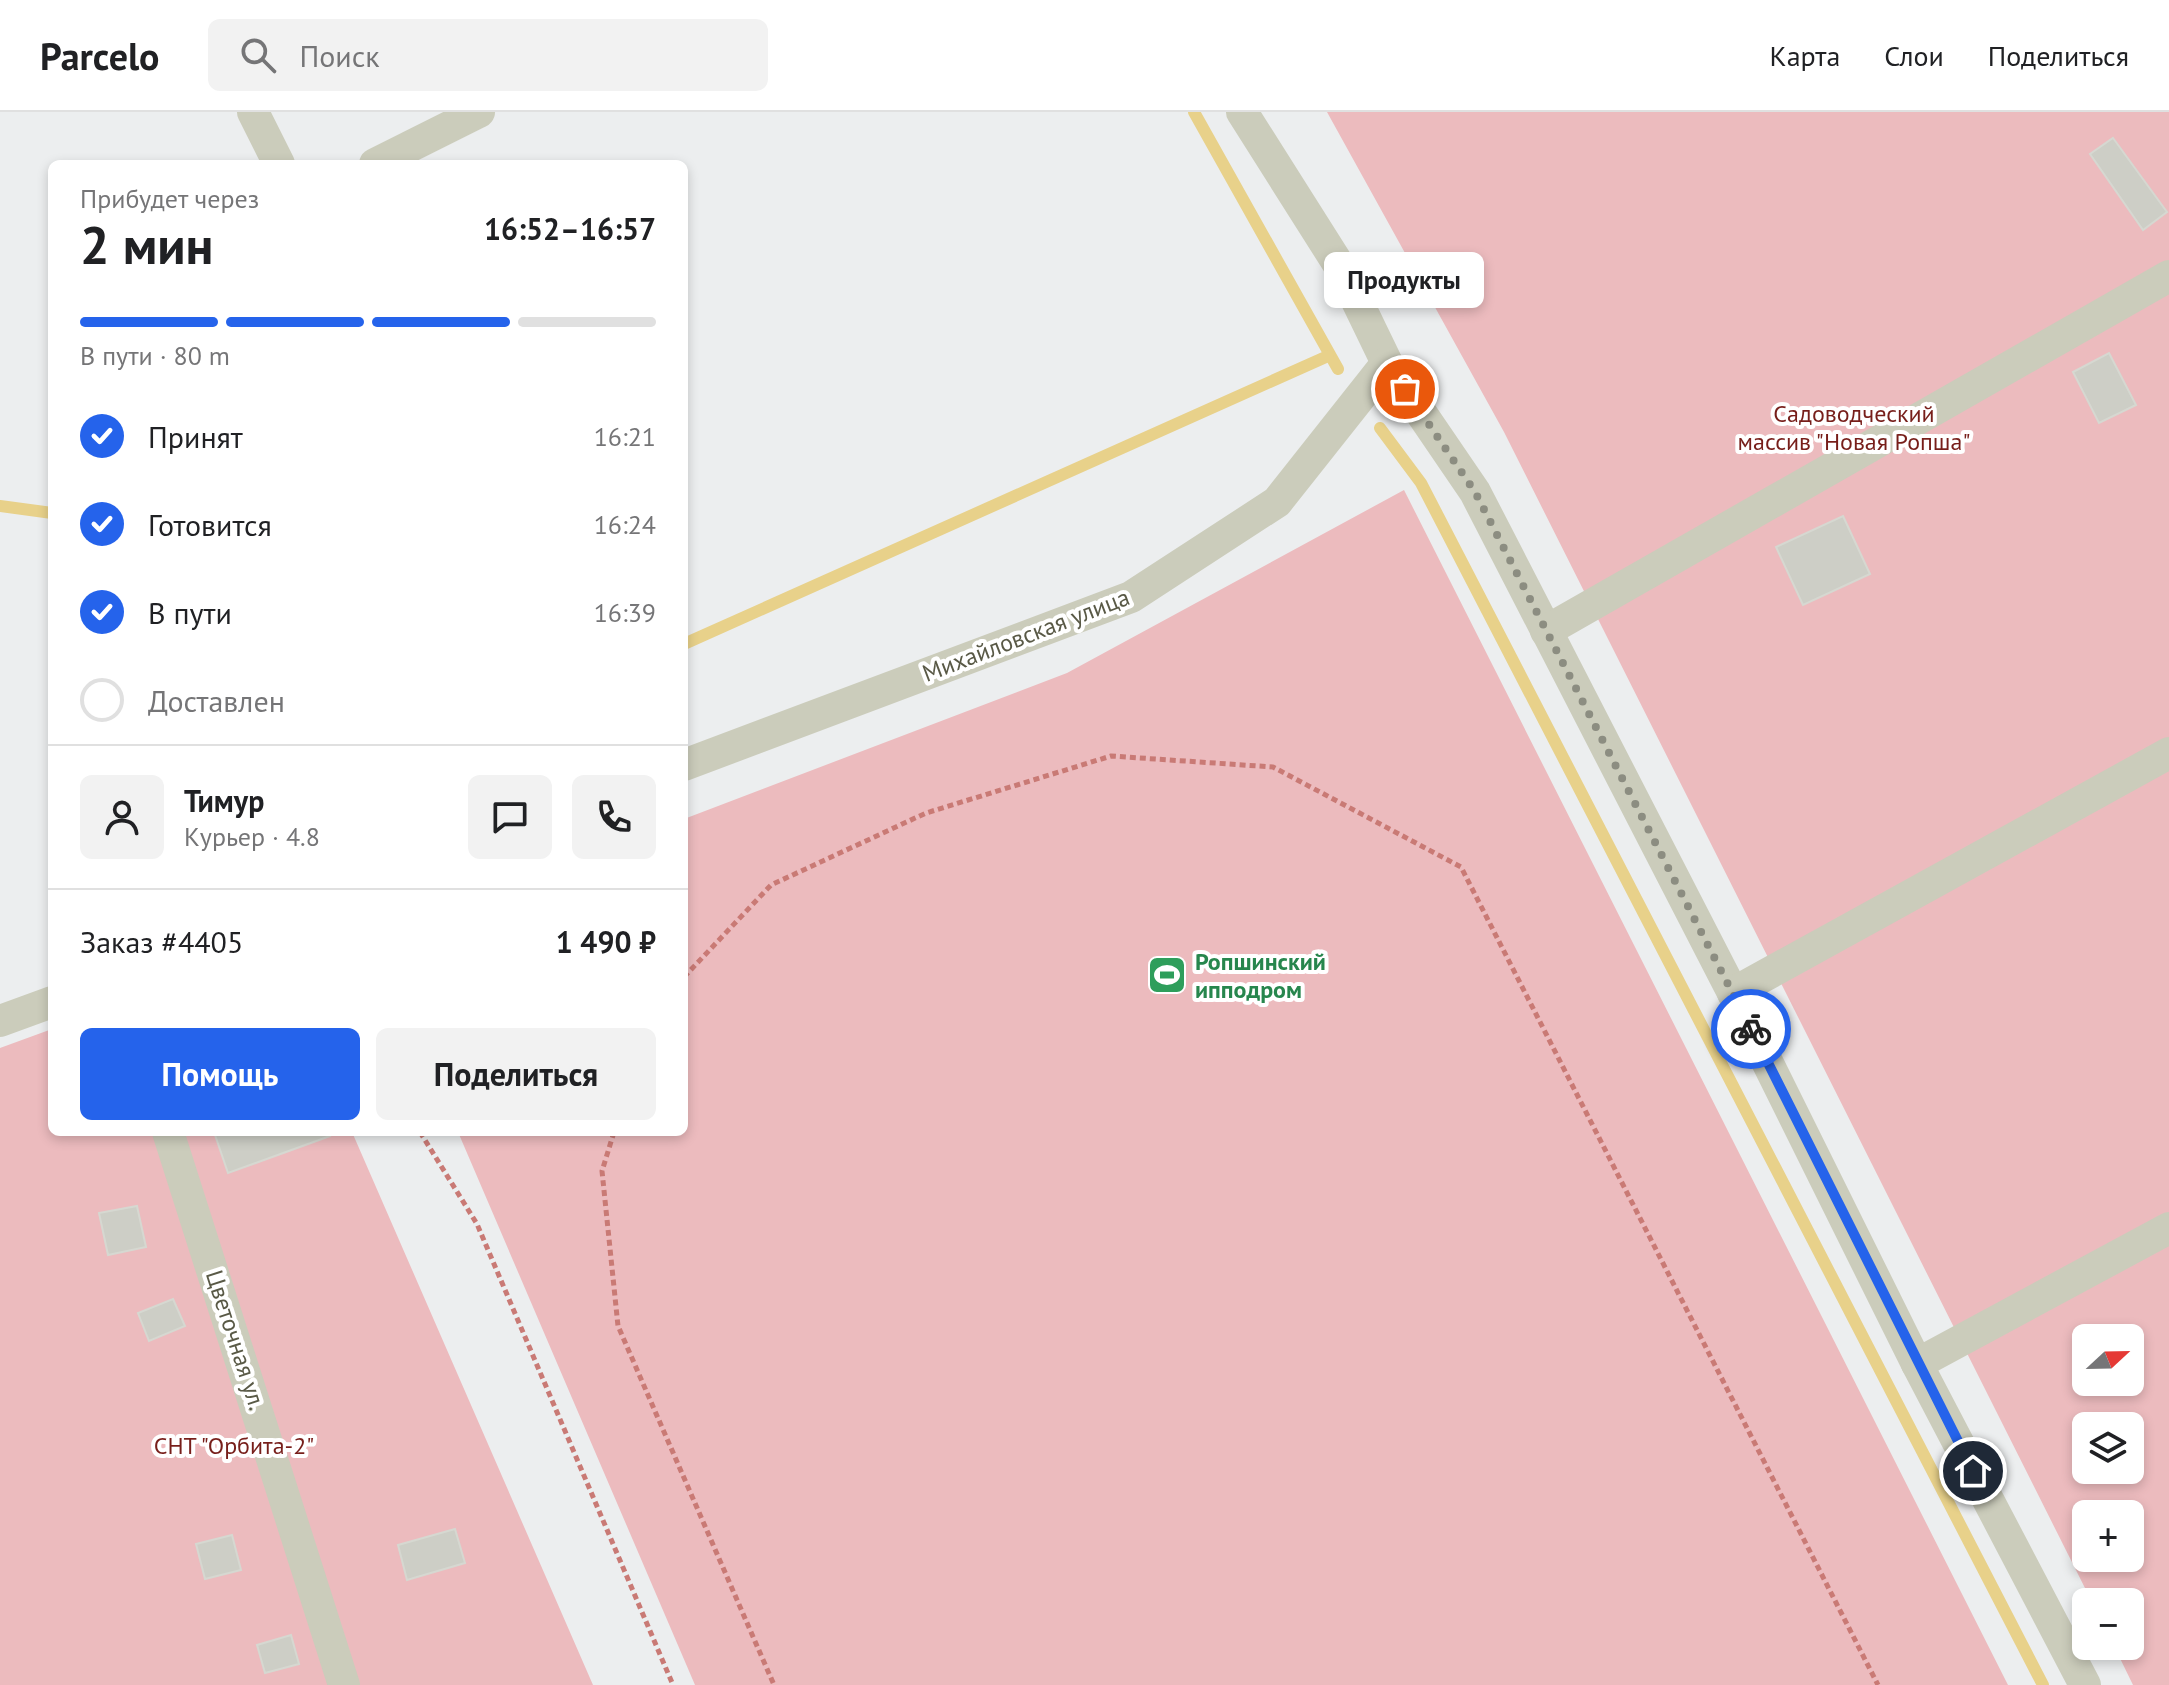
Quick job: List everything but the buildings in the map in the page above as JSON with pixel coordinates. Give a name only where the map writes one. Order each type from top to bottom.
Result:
[{"type":"street","points":[[253,112],[277,160]]},
{"type":"street","points":[[383,160],[479,112]]},
{"type":"street","points":[[1242,112],[1342,270],[1387,363],[1475,492],[1733,993],[1917,1364],[2085,1685]]},
{"type":"street","points":[[1546,631],[2169,276]]},
{"type":"street","name":"Михайловская улица","points":[[688,763],[1131,597],[1277,502],[1387,363]]},
{"type":"street","points":[[1733,993],[2169,753]]},
{"type":"street","points":[[0,1021],[48,1003]]},
{"type":"street","name":"Цветочная ул.","points":[[169,1136],[344,1685]]},
{"type":"street","points":[[1917,1364],[2169,1228]]},
{"type":"path","points":[[688,973],[771,885],[926,813],[1111,756],[1273,767],[1461,867],[1878,1685]]},
{"type":"path","points":[[422,1136],[477,1224],[673,1685]]},
{"type":"path","points":[[613,1136],[602,1171],[618,1326],[774,1685]]},
{"type":"green space","name":"Садоводческий массив \"Новая Ропша\"","points":[[1327,112],[2169,112],[2169,1685],[2133,1685],[2121,1660],[2144,1660],[2144,1588],[2085,1588],[2077,1572],[2144,1572],[2144,1500],[2072,1500],[2072,1562],[1504,432]]},
{"type":"green space","name":"Ропшинский ипподром","points":[[1404,490],[2008,1685],[695,1685],[460,1136],[688,1136],[688,817],[1067,673]]},
{"type":"green space","name":"СНТ \"Орбита-2\"","points":[[48,1030],[48,1136],[354,1136],[593,1685],[0,1685],[0,1048]]},
{"type":"waterway","points":[[1194,112],[1338,369]]},
{"type":"waterway","points":[[688,642],[1328,356]]},
{"type":"waterway","points":[[1380,428],[1421,483],[2043,1685]]},
{"type":"waterway","points":[[0,506],[48,512]]},
{"type":"way so far","points":[[1405,389],[1475,492],[1751,1029]]},
{"type":"place","name":"Продукты","points":[[1405,389]]},
{"type":"place","name":"Ропшинский ипподром","points":[[1167,975]]},
{"type":"route","points":[[1751,1029],[1973,1471]]}]
